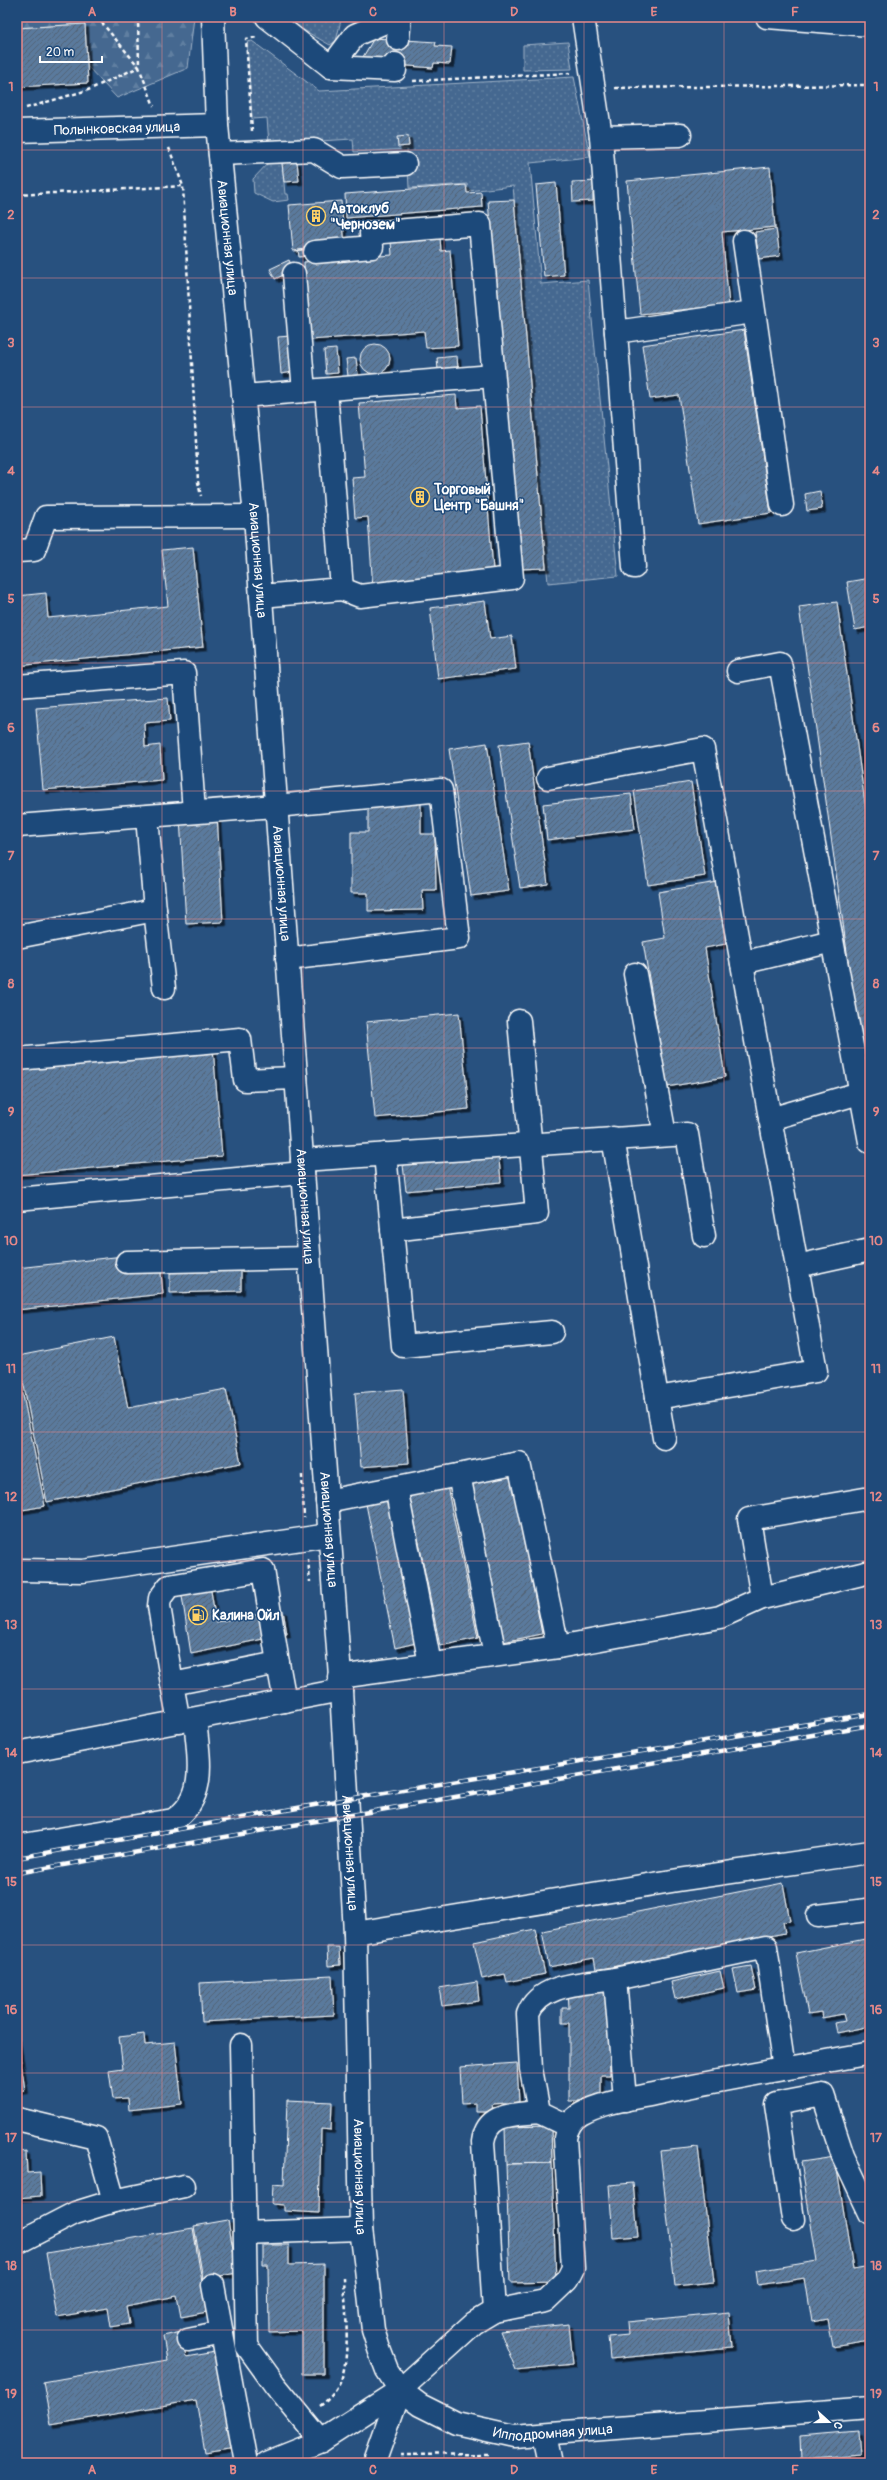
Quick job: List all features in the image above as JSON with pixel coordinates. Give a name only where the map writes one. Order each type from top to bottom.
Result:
[{"type":"main road","name":"Авиационная улица","points":[[213,17],[217,125],[255,516],[340,1684],[354,1933],[361,2229],[373,2330],[388,2370],[400,2390]]},
{"type":"main road","points":[[267,17],[331,67],[394,70],[395,64]]},
{"type":"main road","points":[[331,67],[355,35],[399,17],[398,39]]},
{"type":"main road","points":[[583,17],[601,138],[634,568]]},
{"type":"main road","points":[[767,17],[870,25]]},
{"type":"main road","name":"Полынковская улица","points":[[17,131],[217,125]]},
{"type":"main road","points":[[601,138],[680,135]]},
{"type":"main road","points":[[220,154],[314,150],[342,168],[405,164]]},
{"type":"main road","points":[[261,596],[342,589],[360,596],[512,578],[480,224],[371,233],[372,247],[315,252]]},
{"type":"main road","points":[[744,242],[782,505]]},
{"type":"main road","points":[[294,274],[304,391]]},
{"type":"main road","points":[[616,332],[753,312]]},
{"type":"main road","points":[[243,396],[493,376]]},
{"type":"main road","points":[[326,390],[342,589]]},
{"type":"main road","points":[[17,551],[34,550],[46,517],[255,516]]},
{"type":"main road","points":[[738,671],[780,663],[832,941],[865,1091],[870,1142]]},
{"type":"main road","points":[[17,686],[184,673],[194,812]]},
{"type":"main road","points":[[548,778],[703,749],[816,1371],[657,1398]]},
{"type":"main road","points":[[17,826],[276,806],[441,790],[460,938],[287,959]]},
{"type":"main road","points":[[147,816],[154,910],[164,988]]},
{"type":"main road","points":[[17,937],[154,910]]},
{"type":"main road","points":[[742,963],[832,941]]},
{"type":"main road","points":[[635,974],[665,1135]]},
{"type":"main road","points":[[392,1230],[537,1213],[519,1021]]},
{"type":"main road","points":[[17,1058],[240,1039],[245,1080],[296,1078]]},
{"type":"main road","points":[[770,1119],[865,1091]]},
{"type":"main road","points":[[17,1199],[303,1166],[385,1154],[687,1134],[704,1236]]},
{"type":"main road","points":[[613,1138],[664,1438]]},
{"type":"main road","points":[[385,1154],[403,1346],[552,1332]]},
{"type":"main road","points":[[797,1266],[870,1250]]},
{"type":"main road","points":[[127,1262],[309,1258]]},
{"type":"main road","points":[[327,1501],[519,1464],[558,1647]]},
{"type":"main road","points":[[459,1475],[495,1656]]},
{"type":"main road","points":[[396,1488],[430,1664]]},
{"type":"main road","points":[[762,1598],[749,1519],[870,1498]]},
{"type":"main road","points":[[17,1570],[83,1571],[329,1535]]},
{"type":"main road","points":[[17,1846],[173,1820],[183,1814],[190,1806],[195,1796],[199,1774],[187,1720],[172,1684],[159,1606],[160,1598],[169,1586],[264,1570],[285,1701]]},
{"type":"main road","points":[[17,1753],[285,1701],[340,1684],[430,1664],[558,1647],[720,1617],[762,1598],[870,1572]]},
{"type":"main road","points":[[172,1684],[278,1663]]},
{"type":"main road","points":[[354,1933],[678,1880],[870,1852]]},
{"type":"main road","points":[[818,1916],[867,1910],[870,1911]]},
{"type":"main road","points":[[539,2112],[527,2023],[531,2006],[544,1994],[554,1989],[615,1979],[766,1946],[784,2069]]},
{"type":"main road","points":[[615,1979],[625,2100]]},
{"type":"main road","points":[[241,2045],[247,2346],[322,2441]]},
{"type":"main road","points":[[266,2463],[322,2441],[400,2390],[474,2323],[494,2311],[545,2301],[567,2280],[573,2268],[565,2145],[568,2126],[580,2114],[625,2100],[688,2086],[870,2053]]},
{"type":"main road","points":[[793,2219],[776,2104],[823,2095],[844,2156],[870,2213]]},
{"type":"main road","points":[[494,2311],[483,2142],[484,2131],[492,2122],[502,2117],[539,2112],[568,2126]]},
{"type":"main road","points":[[17,2119],[96,2138],[114,2202]]},
{"type":"main road","points":[[17,2243],[75,2213],[114,2202],[184,2186]]},
{"type":"main road","points":[[245,2233],[361,2229]]},
{"type":"main road","points":[[213,2284],[246,2463]]},
{"type":"main road","points":[[188,2340],[222,2333]]},
{"type":"main road","points":[[374,2463],[400,2390]]},
{"type":"main road","name":"Ипподромная улица","points":[[400,2390],[420,2405],[456,2423],[514,2436],[544,2435],[870,2408]]},
{"type":"main road","points":[[544,2435],[550,2463]]},
{"type":"path","points":[[97,17],[139,67]]},
{"type":"path","points":[[138,17],[139,67],[184,186],[198,482],[205,516]]},
{"type":"path","points":[[24,108],[88,90],[139,67]]},
{"type":"path","points":[[594,88],[870,85]]},
{"type":"path","points":[[17,195],[184,186]]},
{"type":"path","points":[[306,1538],[310,1585]]},
{"type":"path","points":[[304,2420],[332,2395],[341,2380],[346,2356],[344,2277]]},
{"type":"green space","points":[[17,17],[194,17],[188,68],[117,98],[87,66],[85,24],[17,28]]},
{"type":"green space","points":[[286,17],[376,17],[370,22],[341,20],[336,41],[330,45],[300,28]]},
{"type":"green space","points":[[252,41],[319,91],[574,77],[590,157],[530,163],[541,284],[588,280],[618,576],[548,583],[513,186],[468,191],[467,184],[409,188],[407,149],[354,152],[353,139],[269,144],[267,118],[252,119],[247,42]]},
{"type":"green space","points":[[568,42],[572,69],[523,70],[523,45]]},
{"type":"green space","points":[[270,161],[297,161],[282,163],[285,194],[288,194],[289,200],[273,202],[254,193],[253,179]]},
{"type":"building","points":[[85,24],[88,83],[17,87],[17,28]]},
{"type":"building","points":[[374,38],[436,42],[435,46],[452,47],[450,64],[434,63],[433,68],[360,62]]},
{"type":"building","points":[[408,136],[409,146],[398,147],[397,137]]},
{"type":"building","points":[[297,161],[299,181],[284,182],[282,163]]},
{"type":"building","points":[[770,167],[775,227],[722,232],[729,305],[640,314],[627,181]]},
{"type":"building","points":[[600,181],[600,193],[593,193],[593,201],[573,202],[572,182]]},
{"type":"building","points":[[556,183],[564,275],[544,277],[536,185]]},
{"type":"building","points":[[466,185],[467,193],[481,192],[482,207],[346,218],[345,194]]},
{"type":"building","points":[[514,200],[546,568],[520,569],[488,201]]},
{"type":"building","name":"Автоклуб \"Чернозем\"","points":[[341,201],[345,246],[293,251],[289,205]]},
{"type":"building","points":[[776,229],[780,256],[759,259],[755,232]]},
{"type":"building","points":[[440,237],[441,251],[450,250],[458,346],[426,348],[424,331],[311,340],[305,287],[304,262],[392,255],[391,241]]},
{"type":"building","points":[[308,249],[308,256],[299,257],[298,250]]},
{"type":"building","points":[[289,260],[294,270],[275,279],[270,269]]},
{"type":"building","points":[[744,330],[771,513],[698,524],[679,395],[650,399],[642,345]]},
{"type":"building","points":[[290,336],[293,372],[281,374],[278,337]]},
{"type":"building","points":[[375,344],[386,348],[390,359],[386,370],[375,374],[364,370],[360,359],[364,348]]},
{"type":"building","points":[[336,349],[338,373],[326,374],[324,350]]},
{"type":"building","points":[[457,356],[458,369],[438,370],[437,358]]},
{"type":"building","points":[[356,358],[358,375],[348,376],[346,359]]},
{"type":"building","name":"Торговый Центр \"Башня\"","points":[[456,395],[457,408],[480,406],[493,570],[469,572],[470,581],[373,589],[368,517],[355,518],[352,478],[365,477],[359,403]]},
{"type":"building","points":[[820,491],[822,509],[807,511],[805,494]]},
{"type":"building","points":[[193,547],[203,647],[17,666],[17,596],[46,593],[48,618],[168,606],[162,550]]},
{"type":"building","points":[[870,578],[870,627],[855,630],[847,582]]},
{"type":"building","points":[[485,601],[490,639],[512,636],[516,669],[438,679],[430,608]]},
{"type":"building","points":[[837,602],[870,839],[870,1066],[863,1067],[799,607]]},
{"type":"building","points":[[168,698],[170,721],[144,723],[145,747],[160,745],[162,780],[43,790],[36,708]]},
{"type":"building","points":[[528,741],[548,884],[520,888],[499,745]]},
{"type":"building","points":[[487,743],[509,891],[471,896],[449,749]]},
{"type":"building","points":[[691,782],[705,876],[648,885],[634,791]]},
{"type":"building","points":[[631,794],[635,829],[547,840],[543,804]]},
{"type":"building","points":[[368,803],[421,803],[421,834],[435,834],[436,890],[422,890],[423,910],[368,911],[368,893],[351,893],[351,832],[368,832]]},
{"type":"building","points":[[217,814],[223,922],[186,924],[180,817]]},
{"type":"building","points":[[717,882],[726,944],[705,948],[725,1077],[667,1087],[643,942],[665,938],[658,892]]},
{"type":"building","points":[[459,1013],[469,1109],[375,1118],[366,1022]]},
{"type":"building","points":[[212,1036],[222,1156],[17,1175],[17,1054]]},
{"type":"building","points":[[498,1147],[501,1182],[406,1191],[402,1156]]},
{"type":"building","points":[[159,1252],[163,1294],[17,1310],[17,1268]]},
{"type":"building","points":[[241,1265],[241,1291],[170,1293],[170,1267]]},
{"type":"building","points":[[114,1337],[128,1408],[226,1389],[241,1463],[47,1502],[18,1356]]},
{"type":"building","points":[[17,1365],[45,1506],[17,1511]]},
{"type":"building","points":[[403,1389],[409,1463],[361,1467],[355,1393]]},
{"type":"building","points":[[511,1472],[542,1634],[503,1642],[471,1480]]},
{"type":"building","points":[[447,1486],[478,1638],[440,1646],[409,1494]]},
{"type":"building","points":[[387,1500],[416,1643],[395,1648],[366,1504]]},
{"type":"building","points":[[208,1572],[216,1622],[283,1610],[287,1634],[191,1654],[179,1577]]},
{"type":"building","points":[[870,1865],[870,1886],[869,1886],[865,1866]]},
{"type":"building","points":[[783,1883],[790,1921],[783,1922],[785,1933],[596,1970],[594,1958],[549,1967],[542,1931]]},
{"type":"building","points":[[535,1929],[545,1974],[507,1982],[505,1974],[482,1979],[474,1942]]},
{"type":"building","points":[[870,1938],[870,2026],[837,2033],[835,2023],[845,2021],[843,2014],[822,2018],[821,2012],[808,2014],[796,1953]]},
{"type":"building","points":[[327,1947],[339,1947],[340,1965],[328,1966]]},
{"type":"building","points":[[751,1966],[756,1990],[738,1993],[733,1969]]},
{"type":"building","points":[[720,1971],[724,1988],[675,1999],[671,1982]]},
{"type":"building","points":[[332,1976],[334,2015],[202,2022],[200,1983]]},
{"type":"building","points":[[477,1982],[479,2001],[442,2006],[439,1988]]},
{"type":"building","points":[[568,1990],[608,1990],[610,2075],[601,2075],[601,2101],[569,2101],[569,2023],[562,2023],[562,2008],[569,2008]]},
{"type":"building","points":[[144,2034],[145,2045],[175,2042],[182,2104],[129,2110],[128,2098],[113,2099],[109,2071],[123,2069],[119,2037]]},
{"type":"building","points":[[17,2037],[25,2090],[17,2091]]},
{"type":"building","points":[[517,2063],[519,2102],[492,2104],[493,2112],[476,2112],[476,2103],[462,2104],[460,2067]]},
{"type":"building","points":[[287,2100],[332,2102],[331,2130],[321,2129],[319,2213],[284,2211],[284,2205],[272,2204],[273,2184],[284,2185]]},
{"type":"building","points":[[551,2126],[552,2163],[506,2164],[505,2127]]},
{"type":"building","points":[[698,2147],[714,2282],[675,2286],[660,2151]]},
{"type":"building","points":[[26,2151],[27,2173],[40,2172],[41,2196],[17,2198],[17,2152]]},
{"type":"building","points":[[835,2157],[853,2270],[870,2267],[870,2341],[832,2347],[827,2319],[812,2322],[805,2278],[758,2285],[756,2271],[817,2261],[801,2162]]},
{"type":"building","points":[[552,2163],[556,2282],[510,2283],[506,2164]]},
{"type":"building","points":[[633,2183],[638,2236],[613,2238],[609,2185]]},
{"type":"building","points":[[228,2220],[237,2273],[203,2279],[194,2226]]},
{"type":"building","points":[[193,2228],[207,2312],[181,2317],[177,2296],[126,2306],[129,2324],[111,2327],[108,2308],[57,2317],[46,2253]]},
{"type":"building","points":[[263,2245],[289,2245],[289,2265],[324,2264],[324,2374],[302,2374],[302,2331],[269,2332],[268,2265],[263,2265]]},
{"type":"building","points":[[729,2312],[732,2347],[610,2359],[608,2337],[628,2335],[627,2322]]},
{"type":"building","points":[[569,2324],[573,2364],[516,2370],[500,2331]]},
{"type":"building","points":[[181,2332],[186,2357],[220,2351],[236,2447],[205,2452],[196,2400],[51,2425],[43,2382],[167,2360],[163,2336]]},
{"type":"building","points":[[858,2431],[860,2454],[801,2459],[800,2436]]},
{"type":"railway","points":[[17,1858],[348,1799],[870,1714]]},
{"type":"railway","points":[[17,1873],[870,1725]]},
{"type":"place","name":"Автоклуб \"Чернозем\"","points":[[316,216]]},
{"type":"place","name":"Торговый Центр \"Башня\"","points":[[420,497]]},
{"type":"place","name":"Калина Ойл","points":[[198,1615]]}]
